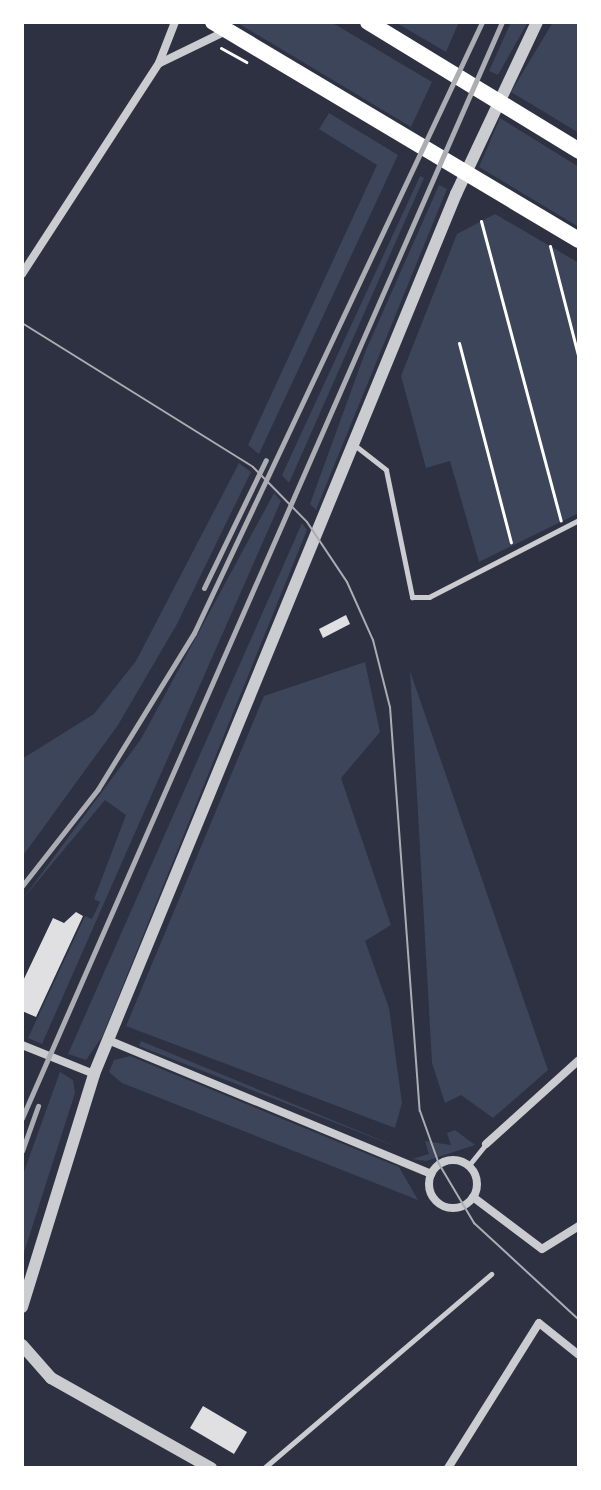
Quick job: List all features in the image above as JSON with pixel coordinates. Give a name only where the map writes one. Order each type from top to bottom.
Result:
[{"type":"main road","points":[[368,22],[579,151]]},
{"type":"main road","points":[[220,26],[579,240]]},
{"type":"street","points":[[22,274],[159,63],[175,22]]},
{"type":"street","points":[[22,1307],[94,1074],[357,447],[456,194],[504,85],[537,22]]},
{"type":"street","points":[[159,63],[220,26]]},
{"type":"street","points":[[108,1040],[431,1174]]},
{"type":"street","points":[[22,1045],[94,1074]]},
{"type":"street","points":[[486,1144],[579,1060]]},
{"type":"street","points":[[447,1160],[469,1165],[477,1180],[473,1197],[444,1206],[431,1192],[431,1174],[447,1160]]},
{"type":"street","points":[[473,1197],[542,1249],[579,1226]]},
{"type":"street","points":[[448,1468],[539,1323],[579,1355]]},
{"type":"street","points":[[22,1345],[51,1378],[211,1468]]},
{"type":"lane","points":[[357,447],[386,470],[403,581],[412,597],[429,597],[579,520]]},
{"type":"lane","points":[[469,1165],[486,1144]]},
{"type":"lane","points":[[264,1468],[491,1274]]},
{"type":"path","points":[[481,221],[563,528]]},
{"type":"path","points":[[550,246],[579,359]]},
{"type":"path","points":[[459,343],[514,553]]},
{"type":"shaded area","points":[[236,22],[331,22],[432,82],[411,127]]},
{"type":"shaded area","points":[[395,22],[459,22],[446,52]]},
{"type":"shaded area","points":[[511,22],[528,22],[498,75],[489,71]]},
{"type":"shaded area","points":[[553,22],[579,22],[579,133],[511,92]]},
{"type":"shaded area","points":[[329,113],[398,155],[259,454],[248,445],[377,165],[319,129]]},
{"type":"shaded area","points":[[500,118],[579,167],[579,227],[479,167]]},
{"type":"shaded area","points":[[420,176],[424,178],[289,483],[282,475]]},
{"type":"shaded area","points":[[439,185],[447,189],[316,510],[310,504],[366,350]]},
{"type":"shaded area","points":[[495,214],[579,263],[579,513],[479,562],[450,461],[426,468],[401,376],[457,234]]},
{"type":"shaded area","points":[[239,463],[251,472],[177,624],[118,725],[22,857],[22,759],[94,714],[136,661]]},
{"type":"shaded area","points":[[274,493],[281,501],[42,1044],[28,1038],[85,916],[92,919],[100,902],[94,899],[126,815],[105,800],[22,900],[141,739]]},
{"type":"shaded area","points":[[302,523],[307,530],[102,1037],[86,1060],[68,1054]]},
{"type":"shaded area","points":[[365,662],[380,732],[341,778],[391,925],[365,941],[389,1008],[402,1103],[395,1128],[126,1026],[264,696]]},
{"type":"shaded area","points":[[410,671],[548,1070],[493,1118],[461,1095],[445,1103],[432,1063]]},
{"type":"shaded area","points":[[141,1041],[407,1151],[139,1046]]},
{"type":"shaded area","points":[[130,1056],[399,1167],[418,1200],[122,1083],[109,1072],[114,1060]]},
{"type":"shaded area","points":[[60,1072],[73,1080],[75,1093],[22,1259],[22,1177]]},
{"type":"shaded area","points":[[455,1130],[475,1145],[426,1161],[412,1159],[429,1154],[425,1141],[451,1145],[447,1133]]},
{"type":"building","points":[[346,615],[350,624],[323,638],[319,629]]},
{"type":"building","points":[[76,912],[83,916],[36,1017],[22,1011],[22,983],[53,918],[64,923]]},
{"type":"building","points":[[203,1406],[247,1432],[234,1454],[190,1428]]},
{"type":"tram line","points":[[22,323],[253,467],[307,522],[347,582],[373,640],[390,707],[420,1111],[439,1164],[474,1223],[579,1320]]},
{"type":"railway","points":[[22,886],[98,789],[194,633],[482,22]]},
{"type":"railway","points":[[22,1118],[502,22]]},
{"type":"railway","points":[[204,588],[266,460]]},
{"type":"railway","points":[[22,1151],[38,1106]]}]
